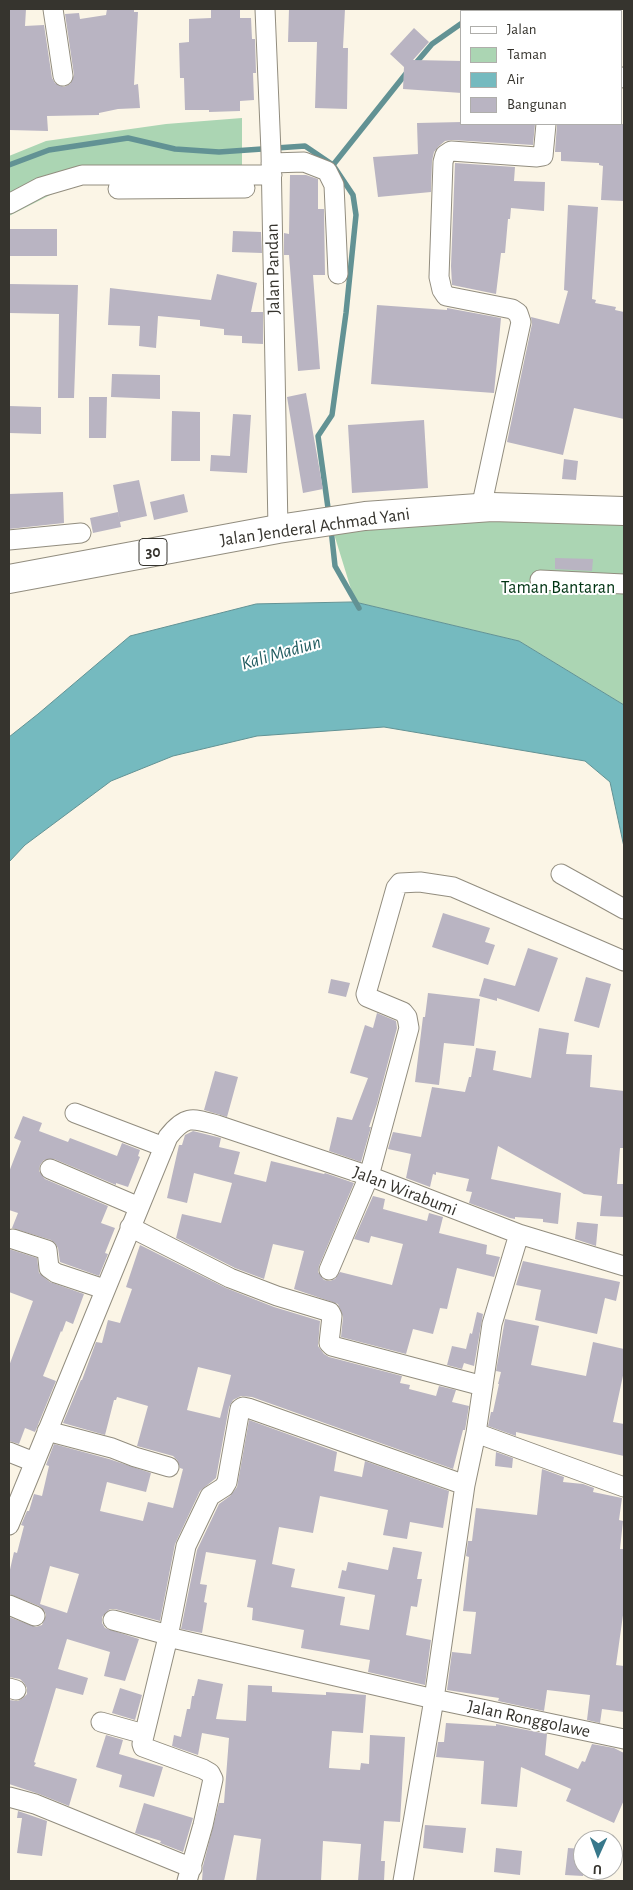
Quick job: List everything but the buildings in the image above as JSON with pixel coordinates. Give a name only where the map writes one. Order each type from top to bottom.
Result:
[{"type":"highway","name":"Jalan Jenderal Achmad Yani","points":[[9,579],[287,528],[365,516],[481,508],[624,510]]},
{"type":"street","points":[[53,9],[63,76]]},
{"type":"street","name":"Jalan Pandan","points":[[265,9],[287,528]]},
{"type":"street","points":[[481,508],[521,322],[518,313],[512,309],[446,296],[442,290],[439,277],[443,162],[445,155],[452,151],[543,156],[546,125]]},
{"type":"street","points":[[118,190],[271,169],[304,162],[327,171],[334,185],[338,274]]},
{"type":"street","points":[[9,204],[40,187],[82,175],[271,169]]},
{"type":"street","points":[[9,540],[81,533]]},
{"type":"street","points":[[540,580],[624,584]]},
{"type":"street","points":[[561,874],[624,909]]},
{"type":"street","points":[[329,1270],[369,1176],[409,1028],[407,1017],[403,1012],[367,997],[366,994],[396,888],[400,883],[420,882],[453,887],[624,961]]},
{"type":"street","points":[[9,1525],[104,1289],[164,1148],[75,1113]]},
{"type":"street","name":"Jalan Wirabumi","points":[[164,1148],[168,1137],[176,1126],[186,1120],[196,1119],[369,1176],[518,1234],[624,1266]]},
{"type":"street","points":[[50,1169],[139,1206]]},
{"type":"street","points":[[130,1227],[230,1278],[277,1296],[330,1312],[332,1316],[329,1343],[332,1346],[483,1386]]},
{"type":"street","points":[[403,1881],[434,1699],[465,1485],[476,1433],[492,1324],[518,1234]]},
{"type":"street","points":[[13,1239],[47,1250],[49,1268],[56,1273],[104,1289]]},
{"type":"street","points":[[9,1797],[35,1804],[189,1875],[213,1779],[210,1773],[203,1769],[143,1747],[144,1734],[168,1636],[186,1546],[210,1496],[228,1482],[240,1410],[243,1407],[465,1485]]},
{"type":"street","points":[[47,1431],[112,1448],[169,1467]]},
{"type":"street","points":[[476,1433],[624,1487]]},
{"type":"street","points":[[9,1452],[34,1462]]},
{"type":"street","points":[[9,1606],[35,1616]]},
{"type":"street","name":"Jalan Ronggolawe","points":[[113,1620],[168,1636],[434,1699],[624,1739]]},
{"type":"street","points":[[101,1722],[144,1734]]},
{"type":"green space","points":[[242,118],[242,185],[85,182],[58,191],[9,216],[9,156],[46,141],[166,124]]},
{"type":"green space","name":"Taman Bantaran","points":[[466,520],[624,525],[624,705],[519,641],[355,602],[334,534]]},
{"type":"water","name":"Kali Madiun","points":[[355,602],[519,641],[624,705],[624,847],[610,782],[585,761],[384,727],[257,736],[173,756],[111,781],[25,845],[9,862],[9,737],[130,636],[256,604]]},
{"type":"waterway","points":[[415,64],[432,44],[460,24]]},
{"type":"waterway","points":[[333,165],[408,71]]},
{"type":"waterway","points":[[9,165],[49,150],[128,138],[175,149],[219,152],[305,146],[333,165],[353,195],[356,215],[346,313],[332,415],[318,436],[329,515]]},
{"type":"waterway","points":[[331,529],[335,566],[359,608]]}]
